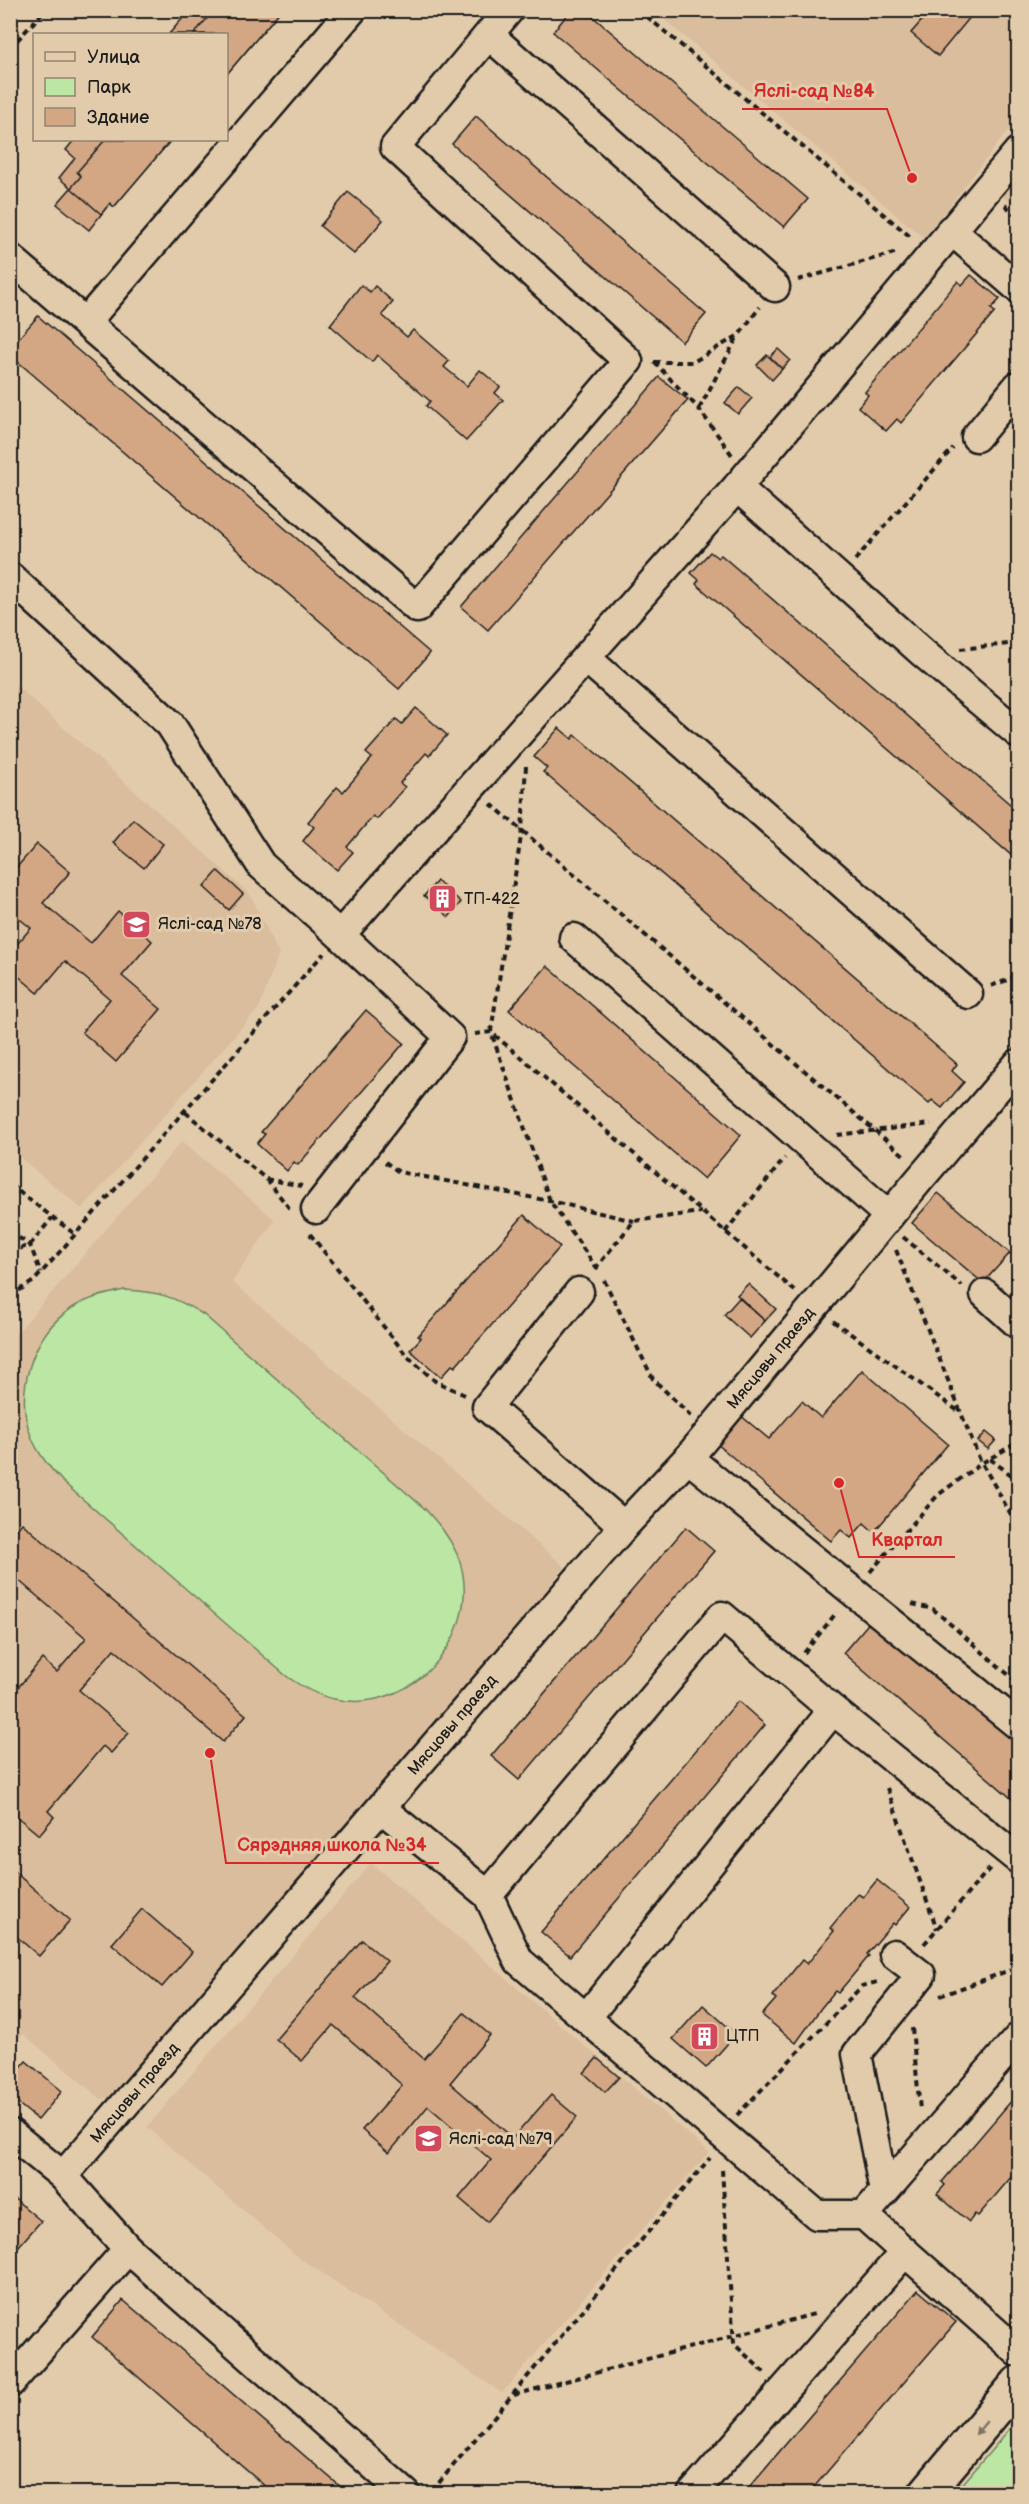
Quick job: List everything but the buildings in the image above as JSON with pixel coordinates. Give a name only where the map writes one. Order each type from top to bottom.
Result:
[{"type":"main road","points":[[926,2493],[1018,2383]]},
{"type":"street","points":[[86,322],[352,10]]},
{"type":"street","points":[[10,258],[417,608],[628,361],[395,147],[510,10]]},
{"type":"street","points":[[489,35],[775,287]]},
{"type":"street","points":[[340,935],[742,481],[1018,152]]},
{"type":"street","points":[[951,230],[1018,288]]},
{"type":"street","points":[[976,438],[1018,386]]},
{"type":"street","points":[[742,481],[839,578],[1018,733]]},
{"type":"street","points":[[10,577],[170,724],[261,865],[450,1037],[306,1218]]},
{"type":"street","points":[[586,658],[968,994]]},
{"type":"street","points":[[574,938],[802,1138],[886,1218]]},
{"type":"street","name":"Мясцовы праезд","points":[[63,2176],[624,1526],[688,1458],[886,1218],[1018,1064]]},
{"type":"street","points":[[579,1292],[487,1407],[624,1526]]},
{"type":"street","points":[[985,1294],[1018,1324]]},
{"type":"street","points":[[688,1458],[1018,1725]]},
{"type":"street","points":[[488,1895],[722,1616],[833,1710],[1012,1854]]},
{"type":"street","points":[[586,2018],[833,1710]]},
{"type":"street","points":[[382,1809],[488,1895],[519,1961],[720,2139],[816,2215],[864,2215],[1018,2352]]},
{"type":"street","points":[[884,2191],[857,2054],[921,1975],[900,1958]]},
{"type":"street","points":[[864,2215],[1018,2038]]},
{"type":"street","points":[[10,2133],[63,2176],[128,2249],[406,2493]]},
{"type":"street","points":[[10,2383],[128,2249]]},
{"type":"street","points":[[692,2493],[905,2252]]},
{"type":"path","points":[[10,48],[45,10]]},
{"type":"path","points":[[639,10],[931,253]]},
{"type":"path","points":[[699,409],[739,335]]},
{"type":"path","points":[[654,362],[699,409],[742,481]]},
{"type":"path","points":[[839,578],[963,437],[976,438]]},
{"type":"path","points":[[923,653],[1018,644]]},
{"type":"path","points":[[526,765],[522,830],[491,1032],[550,1201],[607,1285],[653,1379],[709,1433]]},
{"type":"path","points":[[471,787],[924,1173]]},
{"type":"path","points":[[10,1296],[41,1274],[340,935]]},
{"type":"path","points":[[450,1037],[491,1032],[813,1307],[961,1413]]},
{"type":"path","points":[[185,1112],[266,1179],[306,1218],[407,1356],[435,1381],[487,1407]]},
{"type":"path","points":[[725,1232],[802,1138],[971,1119]]},
{"type":"path","points":[[363,1148],[399,1172],[550,1201],[634,1221],[702,1212]]},
{"type":"path","points":[[10,1185],[76,1235]]},
{"type":"path","points":[[10,1252],[30,1245],[52,1218]]},
{"type":"path","points":[[886,1218],[975,1297],[985,1294]]},
{"type":"path","points":[[886,1218],[982,1463],[1018,1527]]},
{"type":"path","points":[[579,1292],[634,1221]]},
{"type":"path","points":[[10,1232],[30,1245],[41,1274]]},
{"type":"path","points":[[789,1673],[853,1591],[938,1495],[982,1463],[1018,1442]]},
{"type":"path","points":[[990,1459],[1018,1480]]},
{"type":"path","points":[[885,1784],[937,1929]]},
{"type":"path","points":[[429,2493],[512,2395],[720,2139],[862,1986],[895,1977],[900,1958],[937,1929],[1012,1854]]},
{"type":"path","points":[[932,1999],[1018,1967]]},
{"type":"path","points":[[890,2014],[910,2006],[923,2147]]},
{"type":"path","points":[[720,2139],[734,2344],[783,2390]]},
{"type":"path","points":[[512,2395],[814,2314]]},
{"type":"shaded area","points":[[654,11],[1018,11],[1018,118],[924,238]]},
{"type":"shaded area","points":[[1018,173],[1018,209],[1000,194]]},
{"type":"shaded area","name":"Яслі-сад №78","points":[[10,680],[250,894],[279,954],[259,1008],[82,1209],[11,1150]]},
{"type":"shaded area","points":[[182,1141],[275,1220],[232,1282],[565,1567],[254,1939],[119,2095],[101,2099],[23,2034],[11,2047],[11,1340]]},
{"type":"shaded area","name":"Яслі-сад №79","points":[[371,1863],[709,2152],[502,2393],[298,2257],[147,2127]]},
{"type":"green space","points":[[124,1290],[166,1296],[204,1315],[425,1509],[443,1530],[457,1554],[464,1583],[462,1611],[453,1638],[437,1661],[416,1681],[391,1694],[364,1701],[334,1699],[302,1686],[285,1675],[63,1482],[45,1460],[37,1449],[26,1419],[26,1383],[37,1348],[58,1319],[72,1308],[91,1299]]},
{"type":"green space","points":[[1018,2419],[1018,2493],[955,2493]]},
{"type":"place","name":"Яслі-сад №84","points":[[912,178]]},
{"type":"place","name":"ТП-422","points":[[443,899]]},
{"type":"place","name":"Яслі-сад №78","points":[[137,924]]},
{"type":"place","name":"Квартал","points":[[839,1483]]},
{"type":"place","name":"Сярэдняя школа №34","points":[[210,1753]]},
{"type":"place","name":"ЦТП","points":[[705,2036]]},
{"type":"place","name":"Яслі-сад №79","points":[[428,2139]]}]
